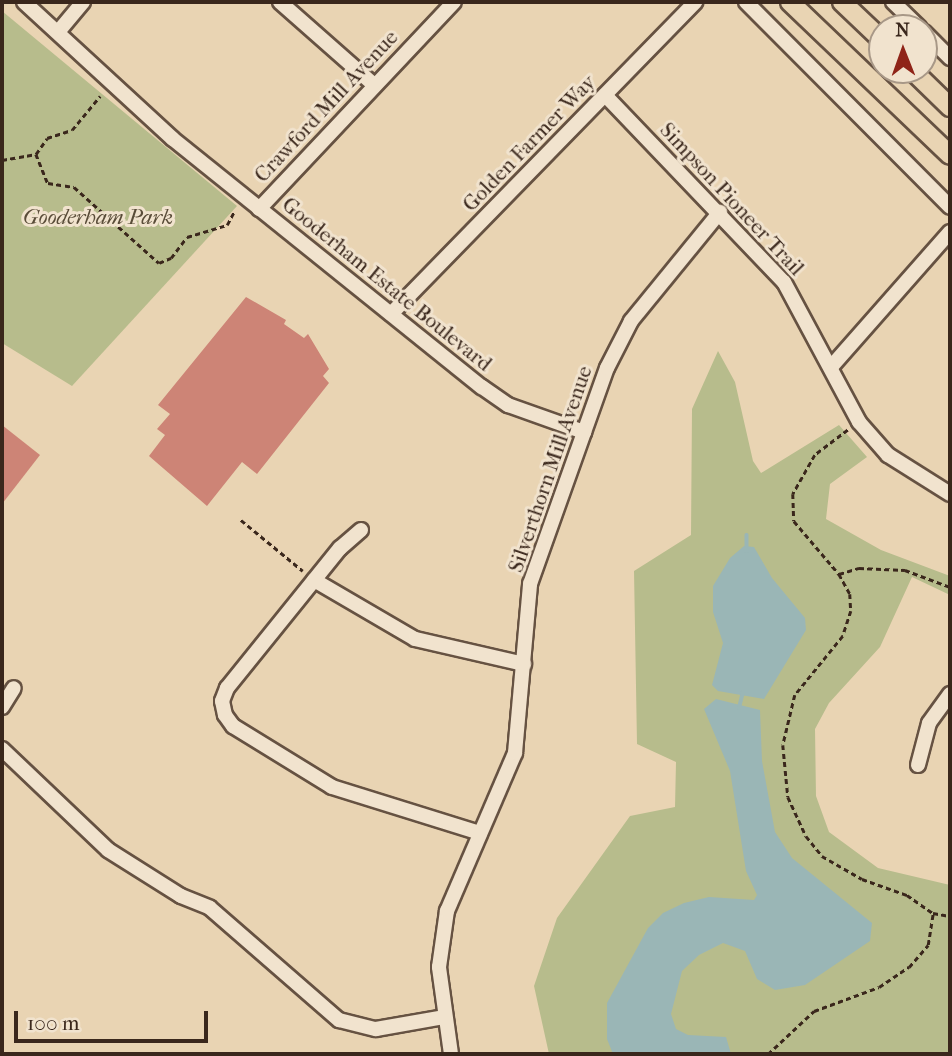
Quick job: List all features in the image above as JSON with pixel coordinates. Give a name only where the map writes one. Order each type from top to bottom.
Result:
[{"type":"main road","points":[[790,2],[950,155]]},
{"type":"main road","points":[[842,2],[868,27]]},
{"type":"main road","points":[[926,84],[950,107]]},
{"type":"street","name":"Gooderham Estate Boulevard","points":[[24,2],[173,139],[508,405],[584,432]]},
{"type":"street","points":[[58,32],[83,2]]},
{"type":"street","points":[[281,2],[373,84]]},
{"type":"street","name":"Crawford Mill Avenue","points":[[259,209],[373,84],[454,2]]},
{"type":"street","name":"Golden Farmer Way","points":[[391,314],[696,2]]},
{"type":"street","points":[[746,2],[950,207]]},
{"type":"street","name":"Simpson Pioneer Trail","points":[[605,95],[720,212],[784,282],[859,422],[888,455],[950,494]]},
{"type":"street","name":"Silverthorn Mill Avenue","points":[[451,1054],[439,967],[447,911],[515,753],[530,584],[607,368],[631,321],[720,212]]},
{"type":"street","points":[[831,367],[950,232]]},
{"type":"street","points":[[361,530],[314,580],[227,688],[222,701],[225,715],[233,726],[332,787],[480,833]]},
{"type":"street","points":[[314,580],[415,639],[524,664]]},
{"type":"street","points":[[2,708],[14,688]]},
{"type":"street","points":[[918,765],[929,723],[950,694]]},
{"type":"street","points":[[2,749],[108,850],[180,896],[210,908],[339,1020],[376,1029],[445,1017]]},
{"type":"path","points":[[2,160],[36,154],[47,138],[72,130],[100,96]]},
{"type":"path","points":[[36,154],[48,183],[74,187],[159,263],[171,258],[187,237],[227,225],[234,212]]},
{"type":"path","points":[[859,422],[815,455],[793,494],[794,521],[839,574],[850,594],[849,624],[794,695],[783,744],[788,797],[806,836],[822,856],[862,879],[907,895],[933,913],[950,916]]},
{"type":"path","points":[[240,520],[314,580]]},
{"type":"path","points":[[839,574],[859,568],[905,570],[950,587]]},
{"type":"path","points":[[768,1054],[814,1011],[879,987],[909,967],[928,945],[933,913]]},
{"type":"green space","name":"Gooderham Park","points":[[2,11],[237,206],[72,386],[2,343]]},
{"type":"green space","points":[[718,351],[735,382],[753,461],[761,473],[839,425],[867,457],[830,484],[826,519],[881,550],[950,576],[950,595],[912,577],[880,647],[829,703],[815,729],[816,796],[829,832],[878,868],[950,885],[950,1054],[549,1054],[534,986],[557,918],[630,816],[675,807],[676,762],[637,744],[634,571],[691,535],[692,409]]},
{"type":"water","points":[[744,546],[754,547],[772,578],[805,618],[806,630],[764,699],[718,691],[712,685],[723,643],[713,612],[713,586],[730,558]]},
{"type":"water","points":[[716,699],[760,710],[762,761],[775,832],[792,858],[872,923],[870,941],[805,985],[775,990],[757,979],[745,951],[723,943],[699,955],[682,971],[671,1014],[676,1029],[688,1035],[726,1037],[731,1054],[613,1054],[607,1039],[607,1003],[648,928],[663,913],[684,903],[709,897],[754,900],[757,895],[746,871],[730,771],[704,709]]},
{"type":"building","points":[[246,297],[286,320],[284,324],[304,338],[308,334],[329,369],[323,376],[329,383],[257,474],[242,462],[207,506],[149,456],[165,435],[157,429],[170,414],[158,405]]},
{"type":"building","points":[[2,425],[40,455],[2,504]]},
{"type":"waterway","points":[[747,535],[747,551]]},
{"type":"waterway","points":[[739,708],[743,692]]}]
